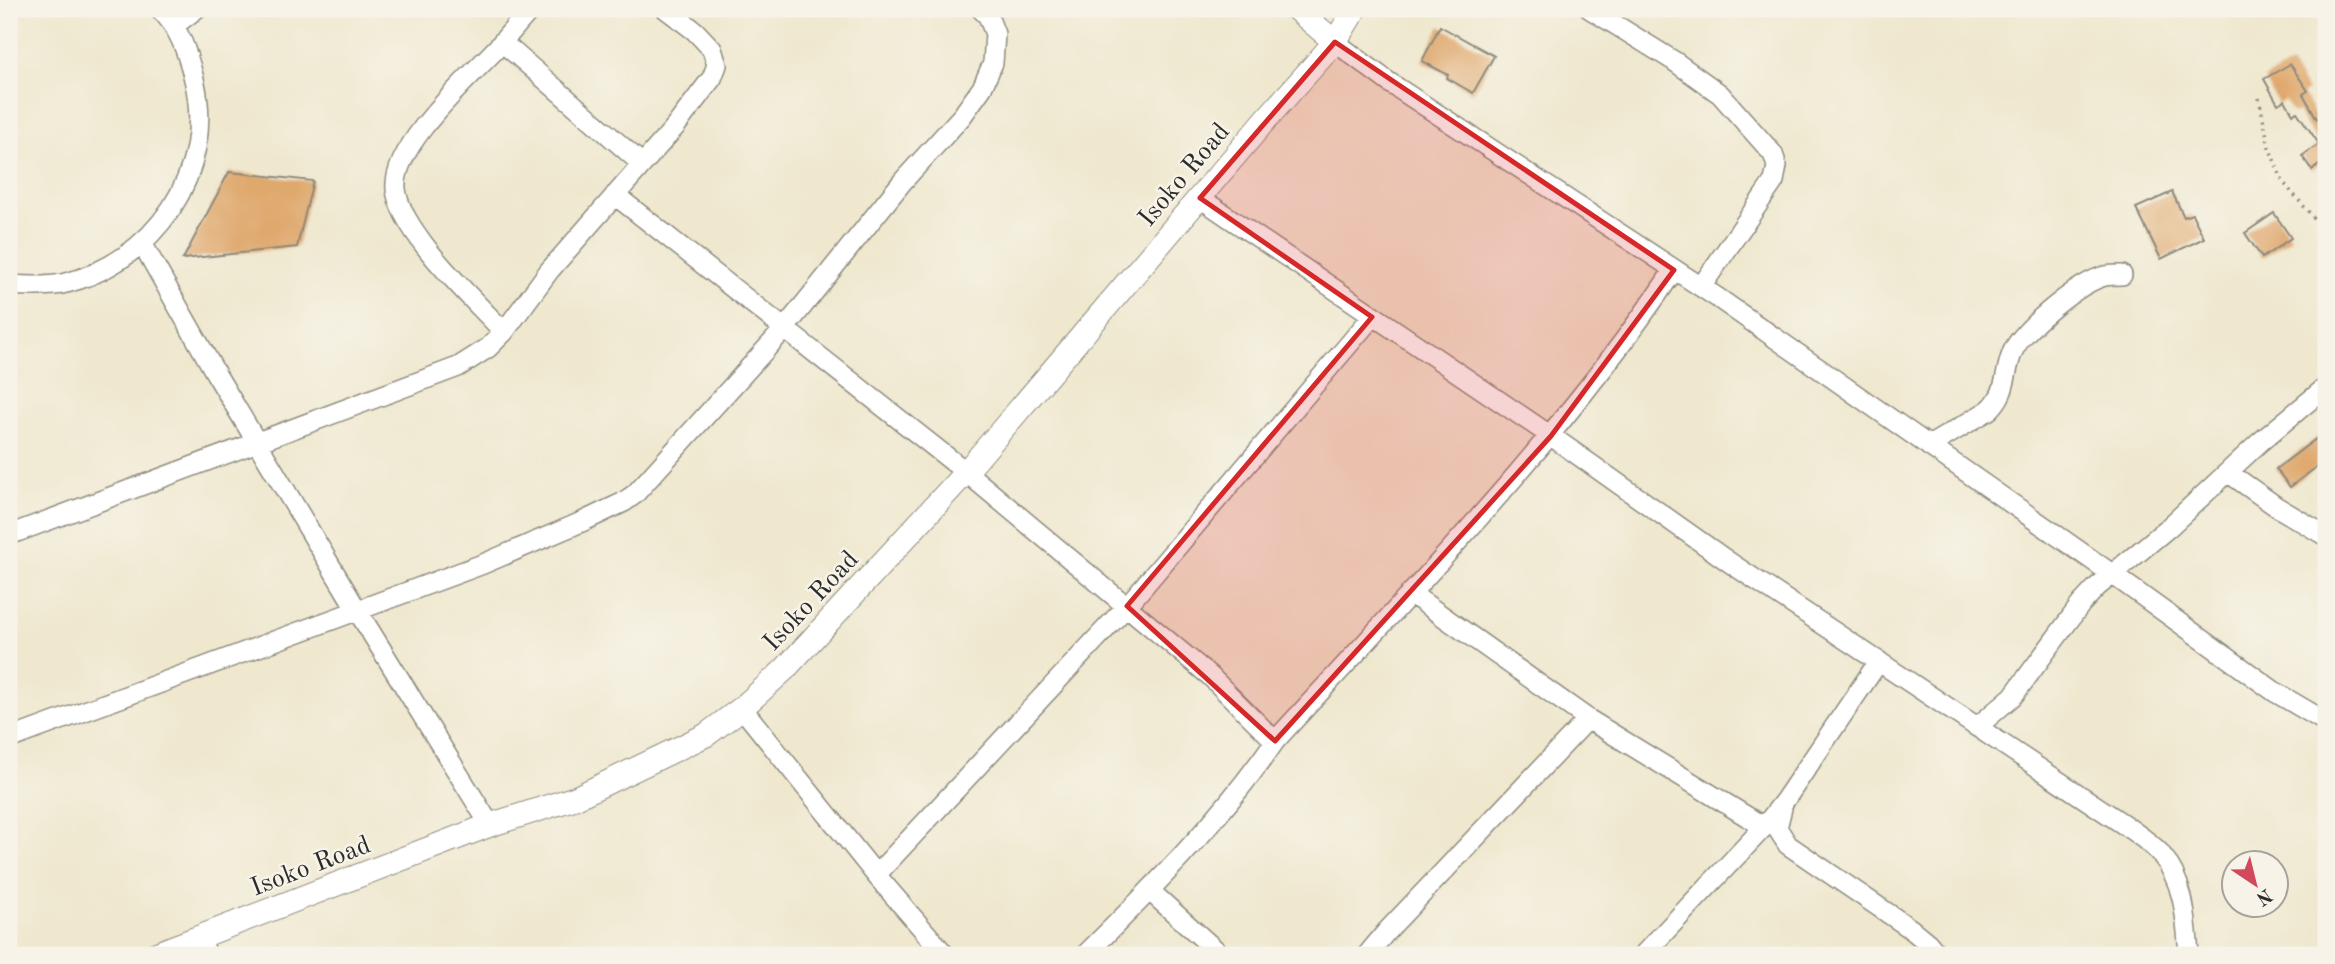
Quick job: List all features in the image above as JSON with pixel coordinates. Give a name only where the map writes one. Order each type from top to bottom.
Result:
[{"type":"street","points":[[9,285],[61,284],[109,267],[150,236],[180,197],[197,150],[199,100],[187,52],[175,25],[160,9]]},
{"type":"street","points":[[175,25],[196,9]]},
{"type":"street","points":[[504,332],[428,250],[409,221],[396,188],[403,159],[417,136],[531,9]]},
{"type":"street","points":[[9,535],[458,367],[488,348],[504,332],[549,271],[712,78],[717,65],[712,49],[666,9]]},
{"type":"street","points":[[9,739],[483,564],[584,522],[624,502],[649,481],[785,328],[903,181],[962,116],[982,88],[993,63],[995,34],[988,16],[981,9]]},
{"type":"street","points":[[1296,9],[1390,83],[1701,287],[2112,574],[2275,692],[2326,722]]},
{"type":"street","name":"Isoko Road","points":[[153,955],[204,946],[490,825],[575,798],[706,736],[742,708],[784,670],[966,472],[1335,42],[1355,9]]},
{"type":"street","points":[[1590,9],[1674,61],[1720,94],[1773,154],[1777,166],[1774,181],[1701,287]]},
{"type":"street","points":[[502,42],[642,164]]},
{"type":"street","points":[[615,195],[966,472],[1128,606],[1210,676],[1275,741]]},
{"type":"street","points":[[1200,198],[1551,436],[1729,562],[2126,825],[2159,851],[2173,872],[2184,903],[2189,955]]},
{"type":"street","points":[[142,243],[216,374],[357,610],[490,825]]},
{"type":"street","points":[[1085,955],[1150,891],[1251,775],[1275,741],[1551,436],[1632,332],[1674,270]]},
{"type":"street","points":[[1929,446],[1989,410],[1997,402],[2004,389],[2013,351],[2045,315],[2082,286],[2105,276],[2122,275]]},
{"type":"street","points":[[876,875],[1128,606],[1372,317]]},
{"type":"street","points":[[1977,727],[2013,696],[2081,604],[2260,442],[2326,387]]},
{"type":"street","points":[[2229,472],[2277,507],[2326,536]]},
{"type":"street","points":[[1410,593],[1588,719],[1764,827]]},
{"type":"street","points":[[1643,955],[1764,827],[1879,661]]},
{"type":"street","points":[[742,708],[876,875],[945,955]]},
{"type":"street","points":[[1367,955],[1588,719]]},
{"type":"street","points":[[1785,800],[1777,828],[1788,845],[1910,929],[1938,955]]},
{"type":"street","points":[[1150,891],[1221,955]]},
{"type":"path","points":[[2259,98],[2269,146],[2283,182],[2326,232]]},
{"type":"highlighted area","points":[[1335,42],[1674,270],[1551,436],[1275,741],[1127,606],[1372,317],[1200,198]]},
{"type":"building","points":[[1440,26],[1494,56],[1473,93],[1422,61]]},
{"type":"building","points":[[2290,64],[2308,91],[2303,94],[2317,119],[2326,112],[2326,160],[2312,170],[2302,156],[2319,144],[2297,112],[2293,114],[2285,100],[2278,104],[2264,79]]},
{"type":"building","points":[[229,172],[313,181],[297,247],[183,259]]},
{"type":"building","points":[[2172,192],[2184,217],[2192,214],[2204,238],[2161,259],[2136,208]]},
{"type":"building","points":[[2274,213],[2291,238],[2262,258],[2245,233]]},
{"type":"building","points":[[2317,438],[2326,451],[2326,460],[2290,487],[2276,469]]}]
